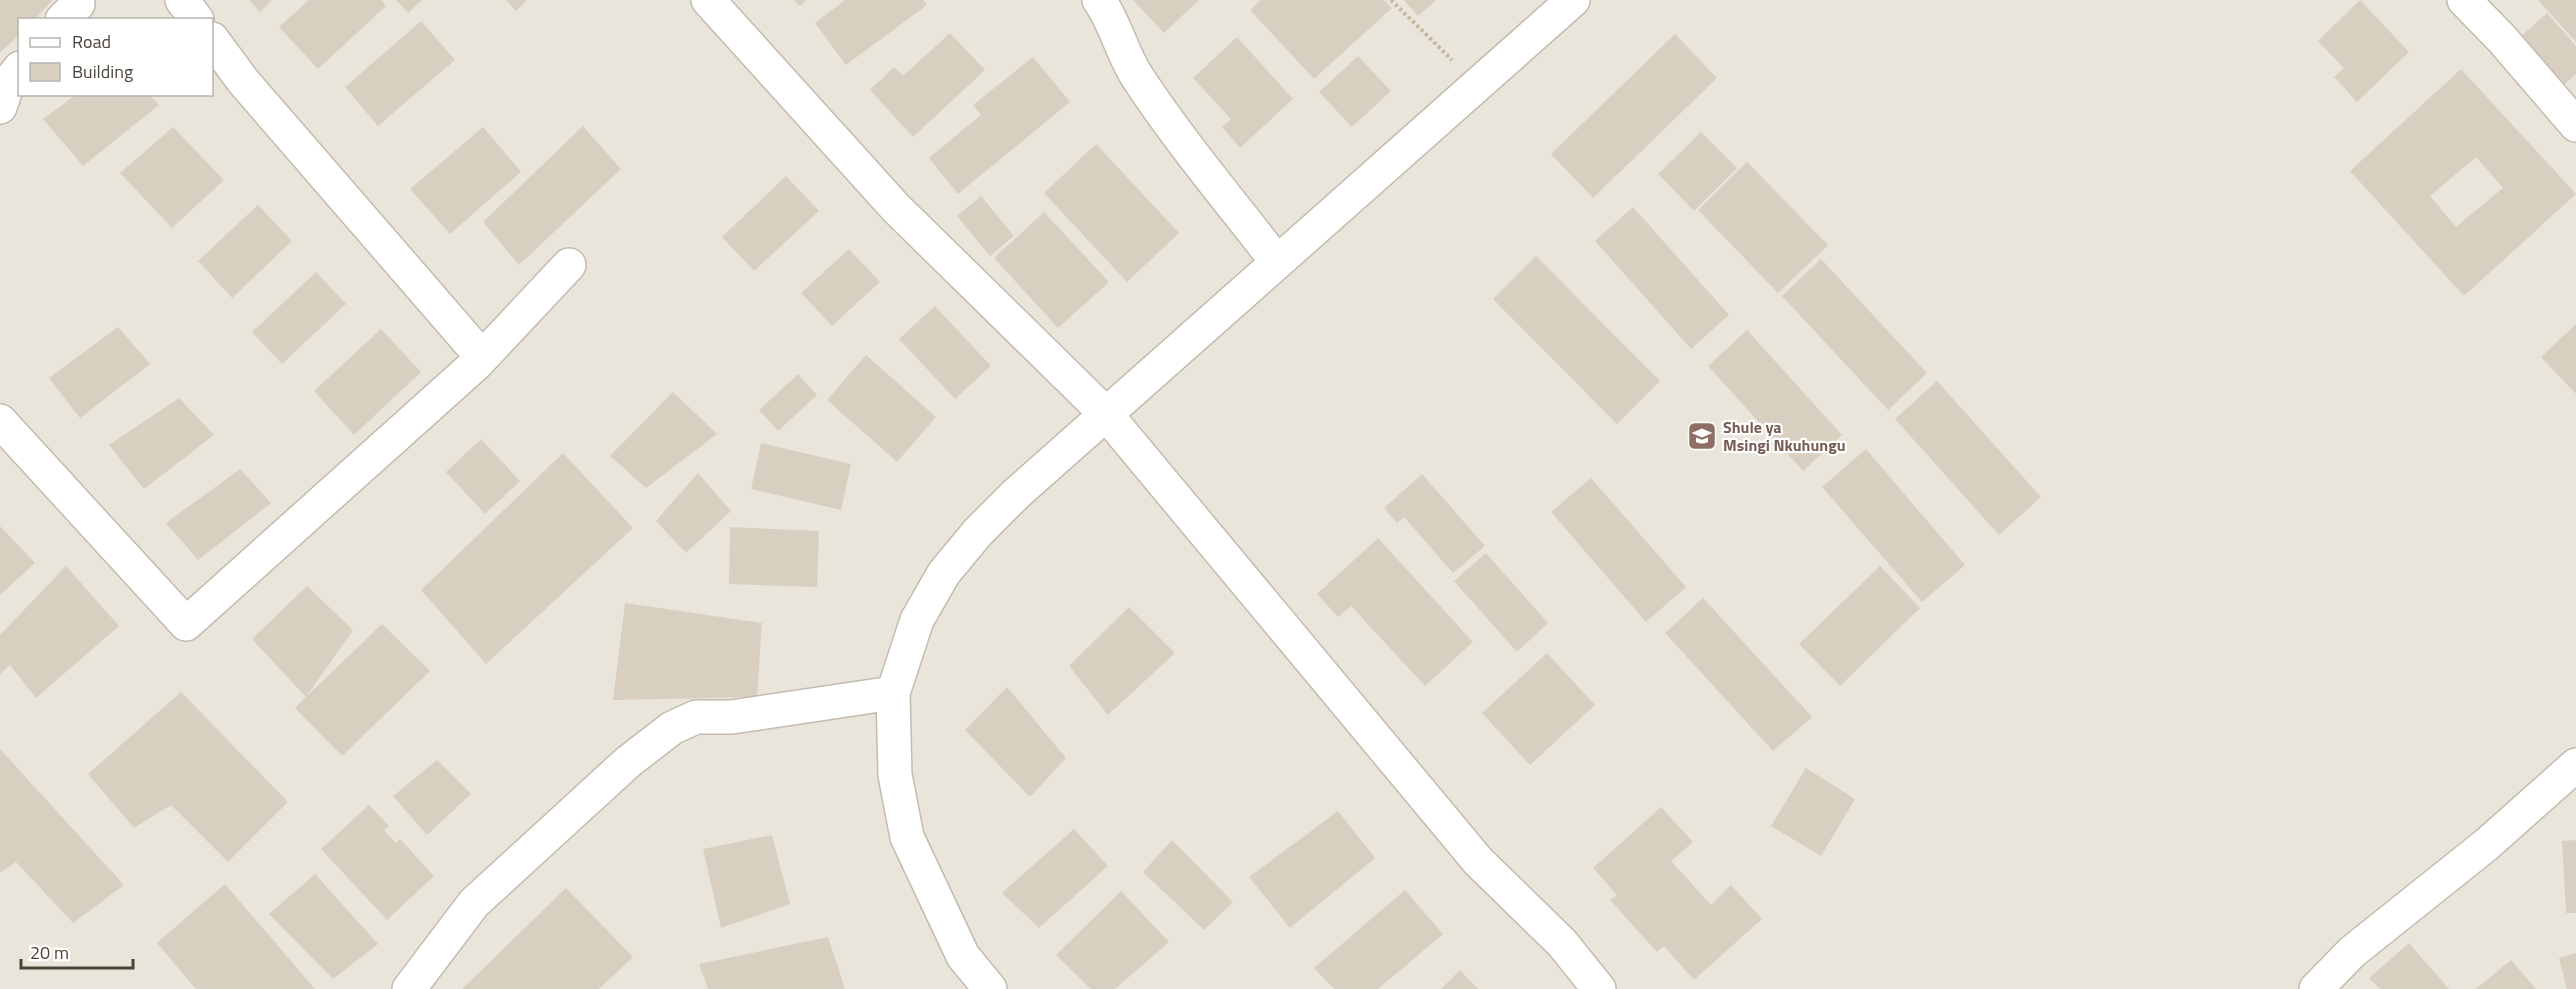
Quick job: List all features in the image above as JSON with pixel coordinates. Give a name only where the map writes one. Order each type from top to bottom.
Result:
[{"type":"street","points":[[182,0],[196,18]]},
{"type":"street","points":[[708,0],[896,207],[1106,414],[1470,852],[1562,943],[1599,989]]},
{"type":"street","points":[[1099,0],[1107,11],[1137,76],[1185,143],[1276,261]]},
{"type":"street","points":[[990,989],[963,956],[906,837],[895,775],[893,693],[918,620],[944,573],[978,532],[1016,494],[1276,261],[1478,86],[1573,0]]},
{"type":"street","points":[[2464,0],[2502,39],[2576,125]]},
{"type":"street","points":[[213,40],[243,81],[482,357]]},
{"type":"street","points":[[0,107],[8,83],[18,70]]},
{"type":"street","points":[[0,421],[186,624],[406,428],[482,357],[568,265]]},
{"type":"street","points":[[409,989],[474,903],[628,762],[672,728],[696,717],[732,717],[893,693]]},
{"type":"street","points":[[2316,989],[2352,952],[2486,845],[2576,765]]},
{"type":"street","points":[[2486,845],[2576,792]]},
{"type":"path","points":[[1391,0],[1478,86]]},
{"type":"shaded area","points":[[0,0],[2576,0],[2576,989],[0,989]]},
{"type":"building","points":[[0,0],[53,0],[36,18],[18,18],[18,36],[0,53]]},
{"type":"building","points":[[249,0],[272,0],[260,12]]},
{"type":"building","points":[[309,0],[381,0],[386,6],[318,69],[279,27]]},
{"type":"building","points":[[396,0],[422,0],[408,13]]},
{"type":"building","points":[[506,0],[527,0],[516,11]]},
{"type":"building","points":[[794,0],[806,0],[800,6]]},
{"type":"building","points":[[845,0],[923,0],[927,5],[846,65],[815,23]]},
{"type":"building","points":[[1133,0],[1199,0],[1164,33]]},
{"type":"building","points":[[1261,0],[1384,0],[1392,8],[1314,79],[1250,10]]},
{"type":"building","points":[[1404,0],[1436,0],[1418,16]]},
{"type":"building","points":[[2360,0],[2409,52],[2357,102],[2334,77],[2344,68],[2318,41]]},
{"type":"building","points":[[2538,0],[2576,0],[2576,42]]},
{"type":"building","points":[[2547,13],[2576,46],[2576,74],[2561,88],[2518,39]]},
{"type":"building","points":[[421,21],[455,60],[378,126],[345,87]]},
{"type":"building","points":[[950,33],[985,70],[913,137],[870,90],[894,67],[903,76]]},
{"type":"building","points":[[1675,34],[1717,78],[1593,198],[1551,154]]},
{"type":"building","points":[[1237,37],[1293,99],[1240,148],[1222,127],[1231,119],[1193,78]]},
{"type":"building","points":[[1358,56],[1391,91],[1352,127],[1319,92]]},
{"type":"building","points":[[1033,57],[1070,102],[958,194],[929,158],[981,115],[973,105]]},
{"type":"building","points":[[2461,69],[2576,194],[2464,296],[2350,171]],"holes":[[[2476,157],[2503,188],[2456,227],[2430,196]]]},
{"type":"building","points":[[74,96],[151,96],[159,105],[83,166],[43,119]]},
{"type":"building","points":[[583,126],[621,169],[519,265],[483,222]]},
{"type":"building","points":[[173,127],[224,180],[172,228],[120,173]]},
{"type":"building","points":[[483,127],[521,172],[450,234],[410,189]]},
{"type":"building","points":[[1701,132],[1737,168],[1694,211],[1658,174]]},
{"type":"building","points":[[1096,144],[1179,233],[1127,282],[1044,193]]},
{"type":"building","points":[[1747,162],[1828,245],[1778,293],[1698,210]]},
{"type":"building","points":[[786,176],[819,211],[754,271],[722,237]]},
{"type":"building","points":[[981,196],[1014,236],[990,256],[957,216]]},
{"type":"building","points":[[258,205],[292,241],[232,298],[198,261]]},
{"type":"building","points":[[1633,207],[1729,315],[1691,349],[1595,241]]},
{"type":"building","points":[[1044,212],[1109,282],[1058,328],[994,258]]},
{"type":"building","points":[[849,249],[880,282],[832,326],[801,293]]},
{"type":"building","points":[[1536,256],[1660,381],[1617,424],[1493,299]]},
{"type":"building","points":[[1821,259],[1927,373],[1888,410],[1782,296]]},
{"type":"building","points":[[316,272],[346,304],[282,364],[252,332]]},
{"type":"building","points":[[935,306],[991,366],[955,399],[899,339]]},
{"type":"building","points":[[2576,324],[2576,394],[2541,357]]},
{"type":"building","points":[[118,327],[150,364],[80,418],[49,378]]},
{"type":"building","points":[[381,329],[421,372],[354,435],[314,391]]},
{"type":"building","points":[[1747,330],[1842,435],[1803,471],[1708,366]]},
{"type":"building","points":[[866,355],[936,417],[897,462],[827,400]]},
{"type":"building","points":[[798,374],[817,395],[778,431],[759,410]]},
{"type":"building","points":[[1937,381],[2041,497],[1999,535],[1895,419]]},
{"type":"building","points":[[673,392],[717,434],[646,488],[610,456]]},
{"type":"building","points":[[179,398],[214,435],[144,489],[109,445]]},
{"type":"building","points":[[481,439],[520,481],[485,514],[446,472]]},
{"type":"building","points":[[761,443],[851,464],[841,510],[751,489]]},
{"type":"building","points":[[1866,449],[1965,565],[1922,602],[1822,487]]},
{"type":"building","points":[[563,453],[633,528],[486,664],[421,590]]},
{"type":"building","points":[[240,469],[271,503],[198,560],[166,523]]},
{"type":"building","points":[[698,473],[731,511],[686,553],[656,521]]},
{"type":"building","points":[[1422,474],[1485,546],[1453,573],[1404,517],[1397,523],[1384,508]]},
{"type":"building","points":[[1591,478],[1686,587],[1646,622],[1551,512]]},
{"type":"building","points":[[0,526],[35,563],[0,595]]},
{"type":"building","points":[[730,527],[819,531],[817,587],[729,584]]},
{"type":"building","points":[[1378,538],[1473,642],[1425,686],[1351,606],[1338,617],[1317,594]]},
{"type":"building","points":[[1486,553],[1548,623],[1517,652],[1454,581]]},
{"type":"building","points":[[66,566],[119,626],[36,698],[10,665],[0,674],[0,635]]},
{"type":"building","points":[[1880,566],[1920,608],[1840,686],[1799,644]]},
{"type":"building","points":[[307,586],[353,630],[306,697],[252,639]]},
{"type":"building","points":[[1703,598],[1812,717],[1773,751],[1665,633]]},
{"type":"building","points":[[625,603],[762,623],[757,697],[613,700]]},
{"type":"building","points":[[1129,607],[1175,653],[1108,715],[1069,666]]},
{"type":"building","points":[[382,624],[430,671],[342,756],[295,708]]},
{"type":"building","points":[[1547,653],[1595,705],[1530,765],[1482,713]]},
{"type":"building","points":[[1007,687],[1066,758],[1030,797],[965,730]]},
{"type":"building","points":[[181,692],[288,802],[228,862],[171,805],[134,828],[88,774]]},
{"type":"building","points":[[0,749],[124,885],[73,923],[16,862],[0,873]]},
{"type":"building","points":[[437,760],[471,794],[427,835],[393,796]]},
{"type":"building","points":[[1806,768],[1855,799],[1821,856],[1771,826]]},
{"type":"building","points":[[369,805],[389,826],[384,830],[396,843],[400,839],[434,876],[387,920],[321,849]]},
{"type":"building","points":[[1661,807],[1693,842],[1671,861],[1711,905],[1731,885],[1762,919],[1694,980],[1664,946],[1657,952],[1610,900],[1617,895],[1593,868]]},
{"type":"building","points":[[1338,811],[1375,858],[1290,928],[1249,877]]},
{"type":"building","points":[[1074,829],[1108,866],[1039,928],[1002,893]]},
{"type":"building","points":[[772,835],[790,904],[721,928],[703,849]]},
{"type":"building","points":[[1172,840],[1233,902],[1204,930],[1143,872]]},
{"type":"building","points":[[2576,840],[2576,913],[2566,913],[2562,841]]},
{"type":"building","points":[[315,874],[378,944],[333,979],[269,914]]},
{"type":"building","points":[[225,884],[315,989],[196,989],[157,943]]},
{"type":"building","points":[[566,888],[633,957],[599,989],[462,989]]},
{"type":"building","points":[[1405,890],[1443,934],[1378,989],[1334,989],[1314,968]]},
{"type":"building","points":[[1121,891],[1169,942],[1115,989],[1091,989],[1056,955]]},
{"type":"building","points":[[828,937],[845,989],[708,989],[699,964]]},
{"type":"building","points":[[2409,943],[2449,989],[2380,989],[2369,978]]},
{"type":"building","points":[[2576,953],[2576,989],[2567,989],[2559,958]]},
{"type":"building","points":[[2511,960],[2536,989],[2476,989]]},
{"type":"building","points":[[1460,970],[1478,989],[1441,989]]},
{"type":"place","name":"Shule ya Msingi Nkuhungu","points":[[1702,436]]}]
